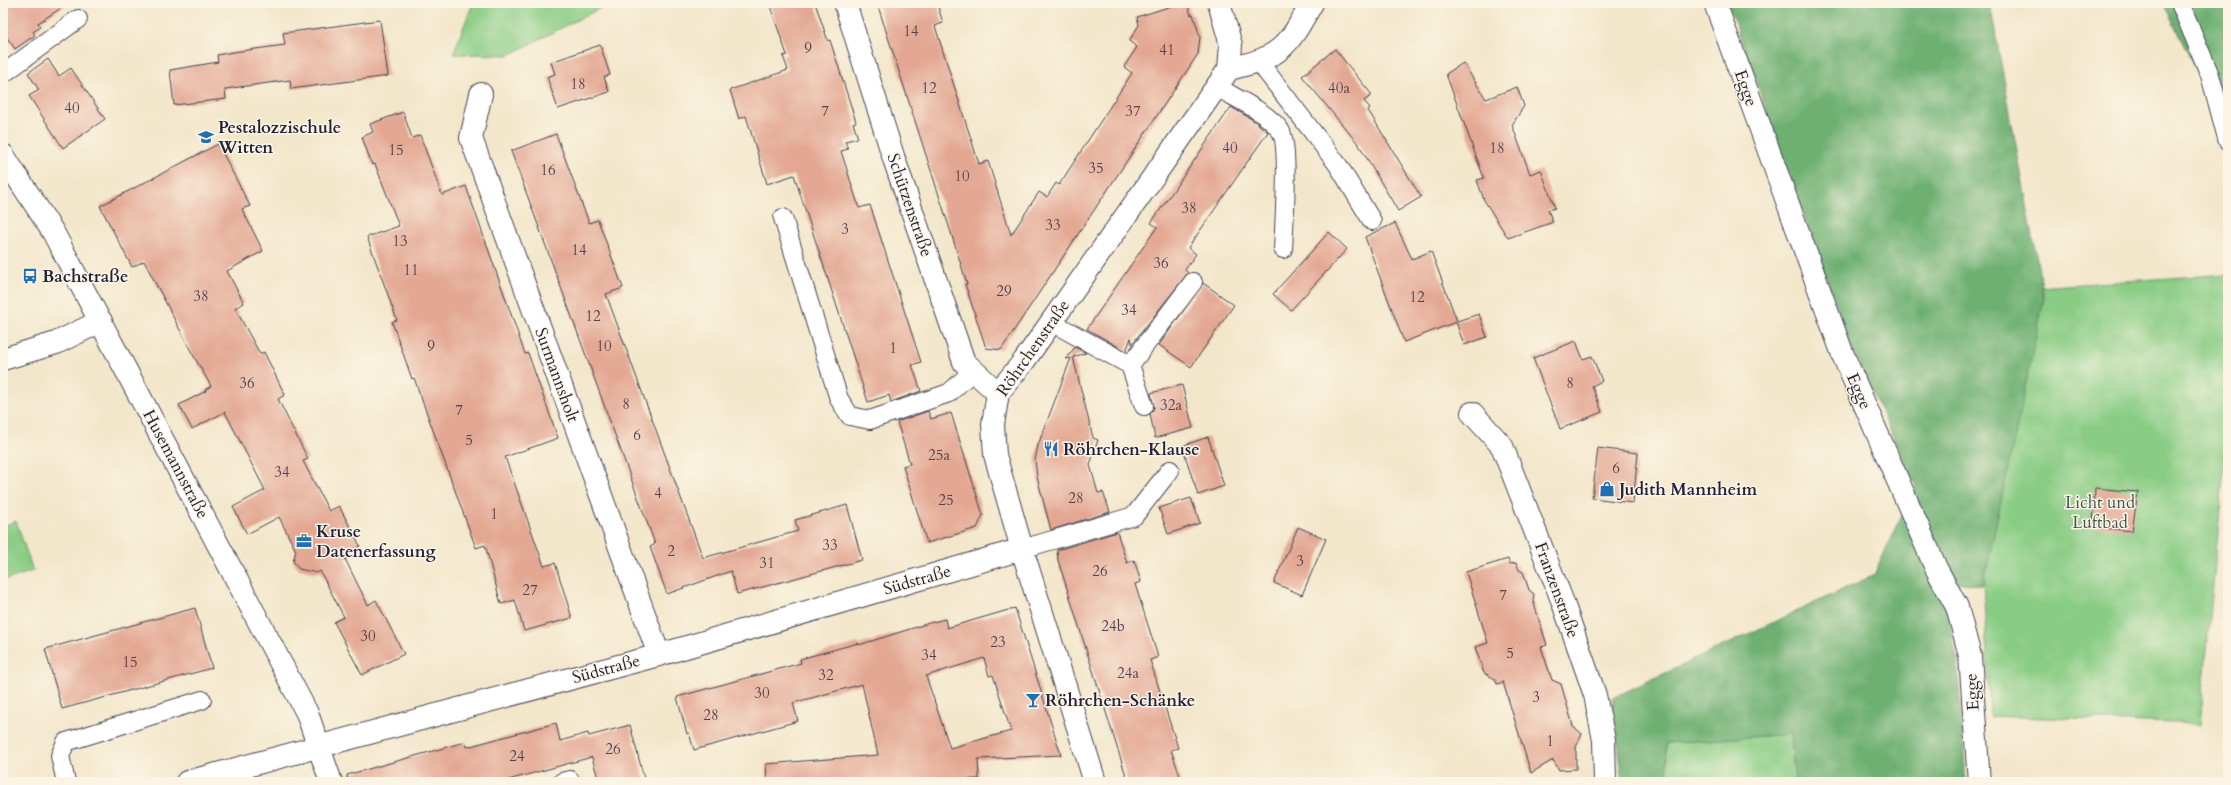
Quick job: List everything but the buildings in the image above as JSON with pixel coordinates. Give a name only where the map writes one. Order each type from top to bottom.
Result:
[{"type":"street","name":"Schützenstraße","points":[[846,3],[902,181],[964,362],[998,393]]},
{"type":"street","name":"Röhrchenstraße","points":[[1095,782],[1022,548],[995,455],[993,424],[998,393],[1024,361],[1229,69],[1231,45],[1219,3]]},
{"type":"street","points":[[1229,69],[1259,62],[1272,56],[1292,38],[1312,3]]},
{"type":"street","name":"Egge","points":[[1715,3],[1843,355],[1936,568],[1957,607],[1970,656],[1979,782]]},
{"type":"street","name":"Surmannsholt","points":[[482,94],[470,138],[659,655]]},
{"type":"street","name":"Husemannstraße","points":[[3,154],[53,232],[307,713],[331,782]]},
{"type":"street","points":[[3,359],[56,343],[101,321]]},
{"type":"street","name":"Franzenstraße","points":[[1472,413],[1502,446],[1562,600],[1595,695],[1604,740],[1605,782]]},
{"type":"street","name":"Südstraße","points":[[188,782],[319,745],[659,655],[1022,548]]},
{"type":"lane","points":[[2180,3],[2210,75],[2228,142]]},
{"type":"lane","points":[[3,74],[78,19]]},
{"type":"lane","points":[[1259,62],[1338,165],[1372,221]]},
{"type":"lane","points":[[1217,87],[1265,116],[1281,130],[1285,153],[1283,249]]},
{"type":"lane","points":[[783,218],[839,399],[850,416],[870,420],[949,393],[973,371]]},
{"type":"lane","points":[[1130,365],[1193,282]]},
{"type":"lane","points":[[1051,322],[1130,365],[1144,406]]},
{"type":"lane","points":[[1022,548],[1134,516],[1170,470]]},
{"type":"lane","points":[[66,782],[60,756],[66,742],[202,700]]},
{"type":"lane","points":[[562,782],[570,780],[570,782]]},
{"type":"green space","points":[[473,3],[610,3],[509,55],[453,54]]},
{"type":"green space","points":[[1728,3],[1990,3],[2044,298],[1983,586],[1942,580],[1957,660],[1966,782],[1795,782],[1791,734],[1666,743],[1668,782],[1623,782],[1612,698],[1874,575],[1916,486],[1853,352]]},
{"type":"green space","points":[[2163,3],[2228,3],[2228,101],[2202,82]]},
{"type":"green space","name":"Licht und Luftbad","points":[[2228,274],[2228,425],[2200,724],[1990,716],[1979,504],[2023,288]]},
{"type":"green space","points":[[16,521],[33,571],[3,581],[3,526]]},
{"type":"green space","points":[[1791,734],[1795,782],[1668,782],[1666,743]]},
{"type":"place","name":"Pestalozzischule Witten","points":[[206,137]]},
{"type":"place","name":"Bachstraße","points":[[30,276]]},
{"type":"place","name":"Röhrchen-Klause","points":[[1051,449]]},
{"type":"place","name":"Judith Mannheim","points":[[1607,489]]},
{"type":"place","name":"Kruse Datenerfassung","points":[[304,541]]},
{"type":"place","name":"Röhrchen-Schänke","points":[[1033,700]]}]
